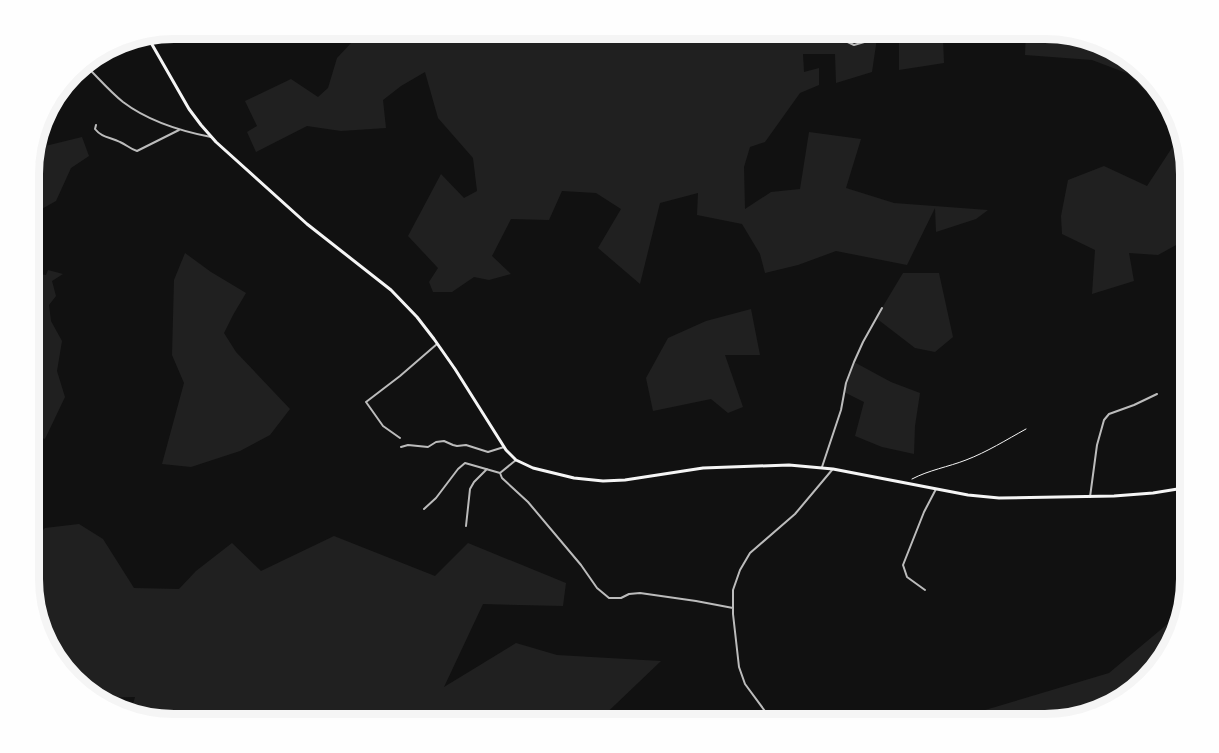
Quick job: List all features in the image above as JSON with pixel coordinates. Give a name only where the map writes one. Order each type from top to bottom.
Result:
[{"type":"main road","points":[[150,41],[189,109],[211,137],[307,224],[400,298],[438,344],[504,447],[516,460],[529,466],[544,472],[603,481],[625,480],[703,468],[774,465],[822,467],[968,495],[999,498],[1090,497],[1153,493],[1180,489]]},
{"type":"street","points":[[842,39],[854,45],[873,39]]},
{"type":"street","points":[[90,69],[122,101],[141,114],[179,130],[211,137]]},
{"type":"street","points":[[96,125],[94,129],[98,133],[137,151],[179,130]]},
{"type":"street","points":[[822,467],[841,410],[846,383],[863,342],[882,308]]},
{"type":"street","points":[[400,438],[383,426],[366,402],[438,344]]},
{"type":"street","points":[[1090,497],[1097,445],[1104,420],[1109,414],[1157,394]]},
{"type":"street","points":[[401,447],[408,445],[428,447],[436,442],[444,441],[488,452],[504,447]]},
{"type":"street","points":[[500,473],[516,460]]},
{"type":"street","points":[[424,509],[465,463],[494,470],[500,473],[502,478],[528,501],[597,588],[609,598],[621,598],[629,594],[640,593],[733,608]]},
{"type":"street","points":[[766,714],[745,684],[739,667],[733,590],[740,570],[750,553],[795,514],[833,469]]},
{"type":"street","points":[[466,526],[470,489],[487,470]]},
{"type":"street","points":[[926,590],[907,577],[903,565],[924,512],[936,489]]},
{"type":"path","points":[[913,478],[965,461],[1026,429]]},
{"type":"shaded area","points":[[359,39],[841,39],[854,45],[877,39],[872,72],[836,83],[835,54],[803,54],[804,72],[819,68],[819,85],[800,93],[765,142],[750,147],[744,167],[745,209],[771,192],[800,189],[809,132],[861,139],[846,188],[894,203],[988,210],[976,219],[936,232],[935,208],[907,265],[836,251],[798,265],[765,273],[760,254],[742,224],[697,215],[698,193],[660,203],[640,284],[598,248],[621,209],[596,193],[562,191],[549,220],[511,219],[492,256],[511,274],[489,280],[474,277],[452,292],[433,292],[429,282],[438,268],[408,236],[441,174],[464,198],[477,191],[473,158],[438,118],[425,72],[383,100],[386,128],[341,131],[307,126],[256,152],[247,132],[257,126],[245,101],[291,79],[318,97],[328,88],[337,58],[352,42]]},
{"type":"shaded area","points":[[899,39],[943,39],[944,63],[899,70]]},
{"type":"shaded area","points":[[1026,39],[1063,40],[1097,49],[1134,73],[1146,85],[1164,110],[1129,74],[1092,60],[1025,55]]},
{"type":"shaded area","points":[[82,137],[89,156],[71,168],[56,201],[39,210],[39,174],[42,147]]},
{"type":"shaded area","points":[[1176,142],[1180,165],[1180,243],[1158,255],[1129,253],[1134,281],[1092,294],[1095,250],[1062,234],[1061,216],[1068,180],[1104,166],[1147,186]]},
{"type":"shaded area","points":[[185,253],[246,293],[224,333],[236,352],[290,409],[270,435],[240,451],[191,467],[162,464],[184,383],[172,355],[174,280]]},
{"type":"shaded area","points":[[48,270],[63,274],[52,281],[56,296],[49,305],[51,321],[62,341],[57,371],[65,397],[45,439],[39,437],[39,415],[42,410],[39,408],[39,274],[46,275]]},
{"type":"shaded area","points":[[903,273],[939,273],[953,337],[935,352],[915,348],[876,318]]},
{"type":"shaded area","points":[[751,309],[760,355],[725,355],[743,407],[728,413],[711,399],[653,411],[646,378],[668,338],[706,321]]},
{"type":"shaded area","points":[[854,362],[891,382],[920,393],[914,454],[882,447],[855,436],[864,402],[844,392]]},
{"type":"shaded area","points":[[79,524],[103,539],[134,588],[179,589],[196,571],[232,543],[261,571],[334,536],[435,576],[468,543],[566,583],[563,606],[483,604],[444,687],[516,643],[557,655],[661,661],[605,714],[563,714],[558,711],[552,714],[156,713],[132,707],[135,697],[109,698],[92,686],[67,661],[53,639],[40,597],[39,534],[45,528]]},
{"type":"shaded area","points":[[1174,619],[1170,631],[1152,661],[1134,680],[1105,700],[1088,707],[1054,714],[972,714],[1109,673]]}]
